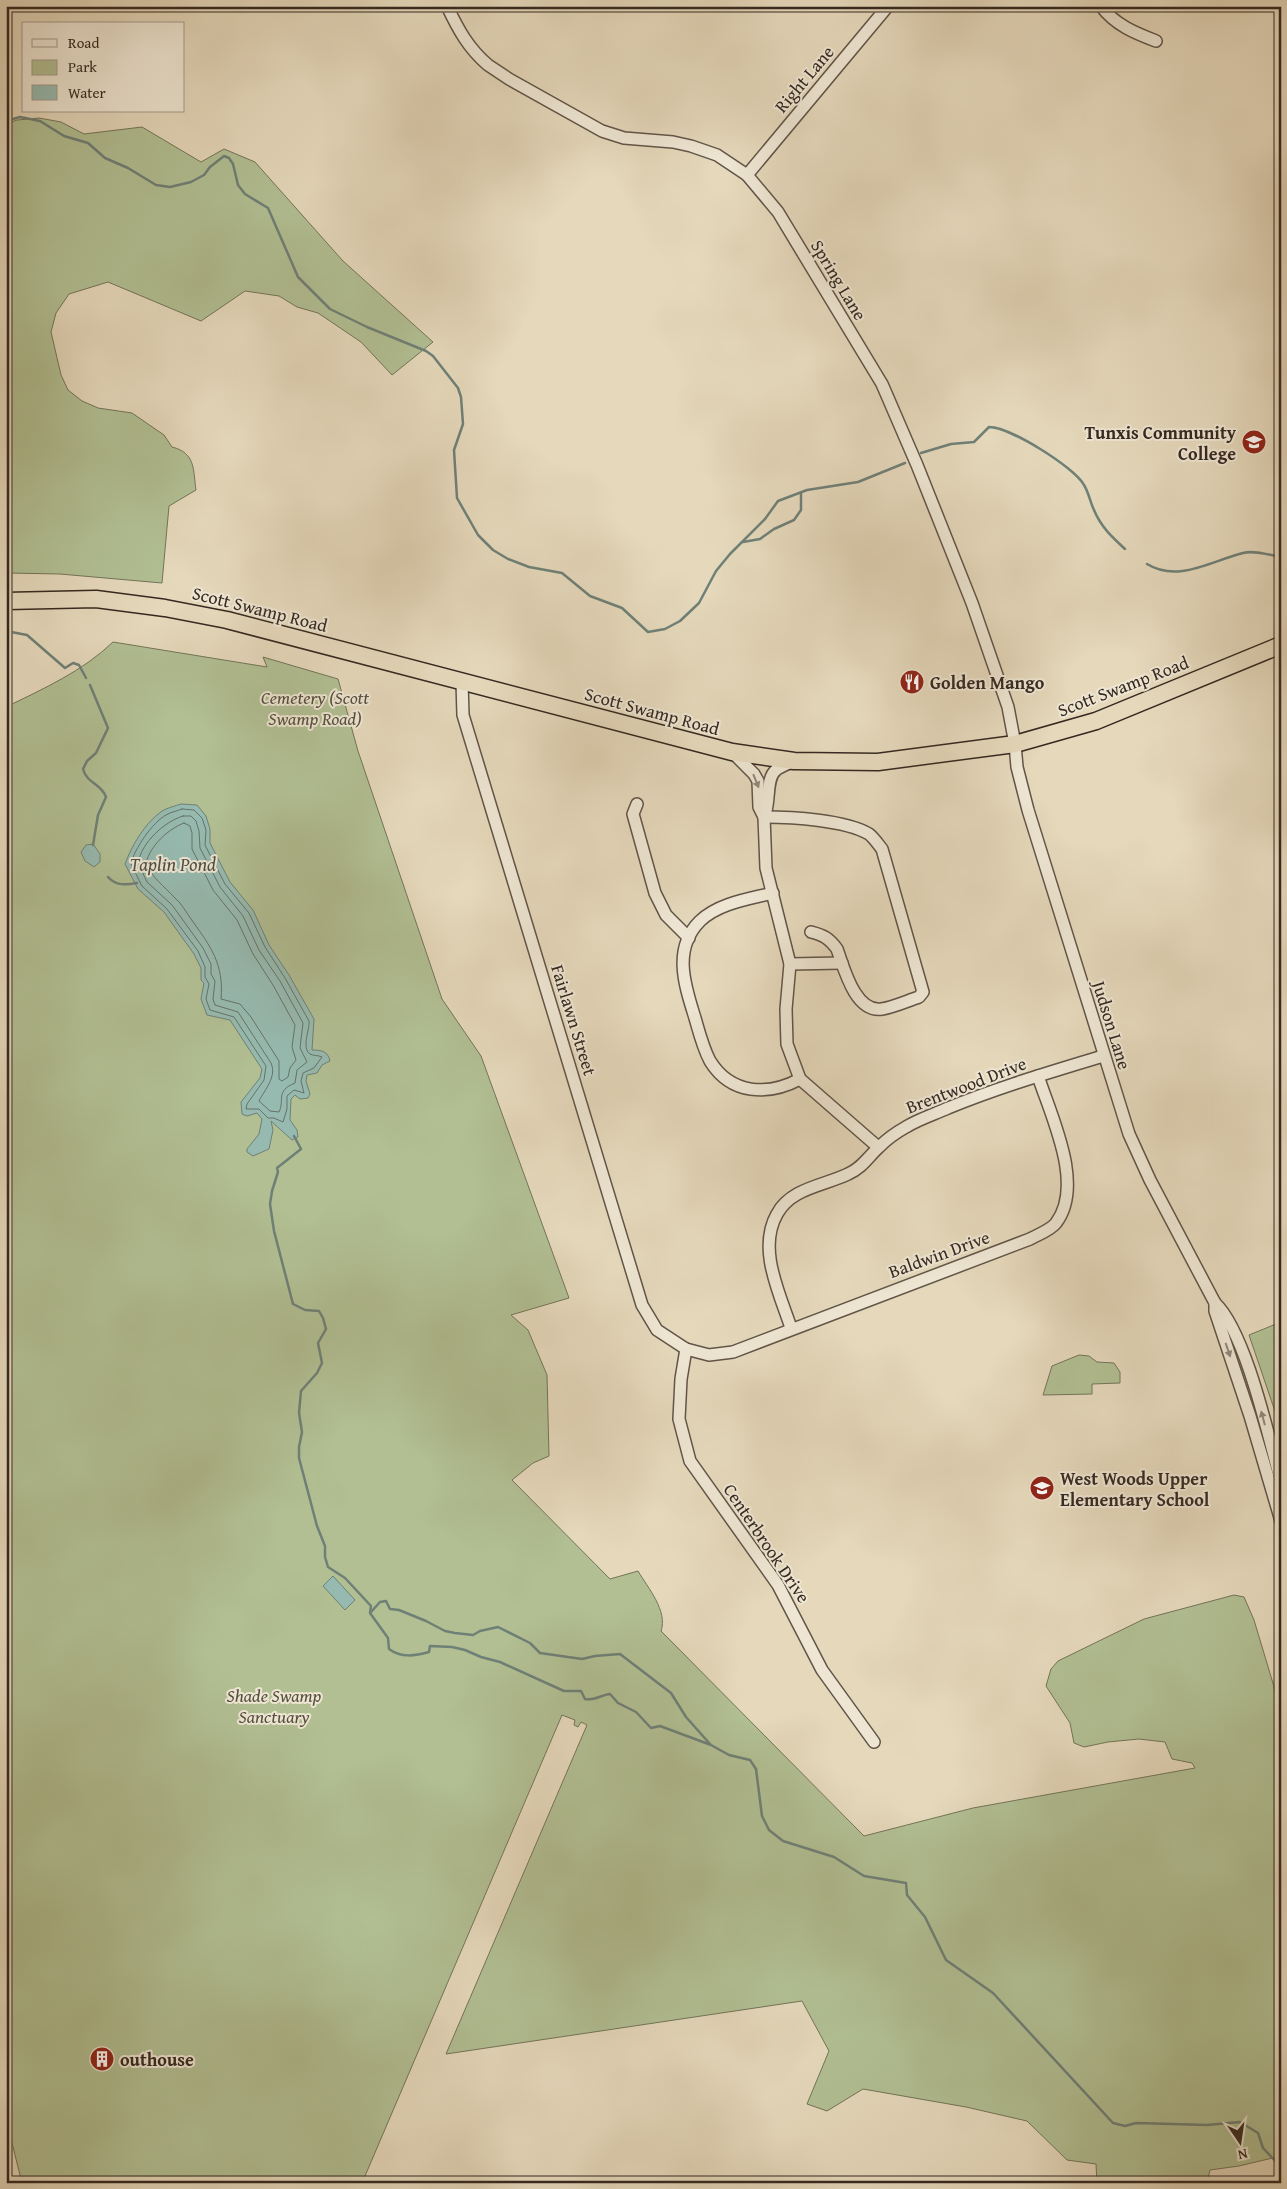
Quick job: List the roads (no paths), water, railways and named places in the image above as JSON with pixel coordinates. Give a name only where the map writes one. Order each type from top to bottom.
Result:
[{"type":"highway","name":"Scott Swamp Road","points":[[6,600],[96,599],[186,611],[227,620],[732,752],[794,760],[878,762],[1015,744],[1096,721],[1281,645]]},
{"type":"street","name":"Spring Lane","points":[[447,6],[463,38],[488,65],[588,124],[624,138],[673,142],[691,146],[717,156],[747,175],[778,212],[882,384],[917,465],[972,603],[1008,707],[1015,744]]},
{"type":"street","name":"Right Lane","points":[[747,175],[888,6]]},
{"type":"street","points":[[1101,6],[1114,20],[1127,29],[1156,41]]},
{"type":"street","name":"Fairlawn Street","points":[[462,682],[463,715],[642,1305],[657,1330],[686,1349]]},
{"type":"street","name":"Judson Lane","points":[[1015,744],[1017,767],[1028,810],[1103,1056],[1138,1155],[1215,1303],[1222,1310],[1230,1324],[1247,1364],[1281,1482]]},
{"type":"street","points":[[732,752],[758,780],[759,807],[764,817],[766,868],[790,964],[786,1009],[787,1044],[800,1079],[878,1147]]},
{"type":"street","points":[[764,817],[769,807],[771,776],[794,760]]},
{"type":"street","points":[[637,804],[632,814],[654,893],[666,915],[689,938]]},
{"type":"street","points":[[764,817],[806,819],[846,826],[870,835],[882,849],[923,992],[919,997],[882,1009],[869,1008],[858,999],[832,941],[826,936],[811,932]]},
{"type":"street","points":[[773,893],[728,904],[699,922],[689,938],[682,961],[684,983],[705,1050],[717,1071],[738,1085],[762,1091],[786,1086],[800,1079]]},
{"type":"street","points":[[790,964],[842,963]]},
{"type":"street","name":"Brentwood Drive","points":[[790,1328],[772,1270],[770,1256],[771,1229],[777,1214],[786,1203],[798,1194],[860,1168],[878,1147],[908,1126],[984,1093],[1103,1056]]},
{"type":"street","name":"Baldwin Drive","points":[[686,1349],[709,1355],[733,1352],[790,1328],[1030,1239],[1056,1224],[1068,1196],[1067,1166],[1038,1076]]},
{"type":"street","name":"Judson Lane","points":[[1215,1303],[1215,1311],[1250,1416],[1281,1521]]},
{"type":"street","name":"Centerbrook Drive","points":[[686,1349],[681,1379],[679,1419],[690,1461],[778,1585],[822,1670],[874,1742]]},
{"type":"water","name":"Taplin Pond","points":[[181,804],[197,805],[206,816],[210,829],[210,843],[230,882],[253,910],[269,945],[289,975],[314,1019],[312,1050],[324,1052],[328,1055],[330,1061],[322,1065],[317,1073],[307,1075],[306,1081],[310,1094],[308,1098],[300,1099],[295,1095],[291,1099],[290,1120],[297,1130],[298,1137],[292,1140],[271,1121],[273,1130],[269,1149],[253,1156],[247,1152],[247,1149],[259,1134],[262,1119],[257,1113],[247,1116],[242,1114],[241,1102],[260,1078],[262,1069],[230,1020],[207,1015],[201,999],[204,983],[201,980],[201,968],[194,954],[164,912],[138,889],[125,864],[135,842],[150,822],[162,811]]},
{"type":"water","points":[[93,844],[100,854],[100,862],[94,867],[85,861],[81,852],[86,845]]},
{"type":"water","points":[[333,1576],[355,1600],[345,1610],[323,1586]]},
{"type":"waterway","points":[[6,121],[20,117],[40,121],[64,136],[88,143],[105,158],[128,168],[156,185],[170,187],[191,182],[204,175],[210,167],[224,156],[229,158],[233,164],[238,185],[245,194],[268,208],[298,277],[330,309],[367,327],[426,351],[433,356],[458,388],[461,397],[463,424],[454,450],[457,498],[478,535],[493,550],[508,559],[529,567],[562,573],[590,596],[622,608],[648,632],[665,629],[680,621],[699,603],[716,571],[765,519],[778,501],[807,490],[858,482],[905,463]]},
{"type":"waterway","points":[[921,453],[951,444],[974,442],[989,427],[999,429],[1026,441],[1041,449],[1078,477],[1086,488],[1103,527],[1125,549]]},
{"type":"waterway","points":[[743,542],[760,539],[774,529],[794,520],[801,510],[801,493]]},
{"type":"waterway","points":[[1147,564],[1159,569],[1183,571],[1248,552],[1281,557]]},
{"type":"waterway","points":[[6,631],[27,635],[65,668],[73,663],[79,665],[86,678]]},
{"type":"waterway","points":[[90,685],[108,728],[96,753],[87,761],[83,769],[88,778],[104,792],[106,797],[98,815],[93,845]]},
{"type":"waterway","points":[[108,877],[114,882],[121,884],[137,883]]},
{"type":"waterway","points":[[294,1136],[301,1149],[277,1168],[278,1172],[272,1191],[270,1204],[274,1231],[293,1304],[305,1310],[319,1311],[326,1329],[318,1343],[322,1363],[317,1373],[301,1391],[299,1413],[302,1432],[299,1458],[317,1526],[325,1546],[325,1557],[328,1567],[345,1578],[371,1606],[370,1613],[388,1638],[389,1649],[398,1654],[408,1655],[429,1652],[430,1646],[452,1647],[500,1662],[564,1691],[581,1691],[585,1699],[610,1694],[618,1703],[636,1712],[651,1728],[660,1726],[711,1745],[729,1755],[750,1760],[756,1769],[762,1816],[769,1830],[783,1841],[834,1857],[864,1876],[906,1883],[907,1895],[925,1917],[946,1960],[993,1993],[1113,2123],[1125,2126],[1136,2123],[1207,2125],[1240,2122],[1258,2133],[1263,2148],[1281,2167]]},
{"type":"waterway","points":[[371,1612],[380,1602],[386,1601],[390,1609],[399,1610],[445,1631],[473,1635],[480,1631],[498,1627],[530,1643],[540,1653],[582,1659],[620,1654],[671,1693],[686,1717],[710,1744]]},
{"type":"place","name":"Tunxis Community College","points":[[1254,442]]},
{"type":"place","name":"Golden Mango","points":[[912,682]]},
{"type":"place","name":"West Woods Upper Elementary School","points":[[1042,1488]]},
{"type":"place","name":"outhouse","points":[[102,2059]]},
{"type":"park label","name":"Cemetery (Scott Swamp Road)","points":[[315,708]]},
{"type":"park label","name":"Shade Swamp Sanctuary","points":[[274,1705]]}]
